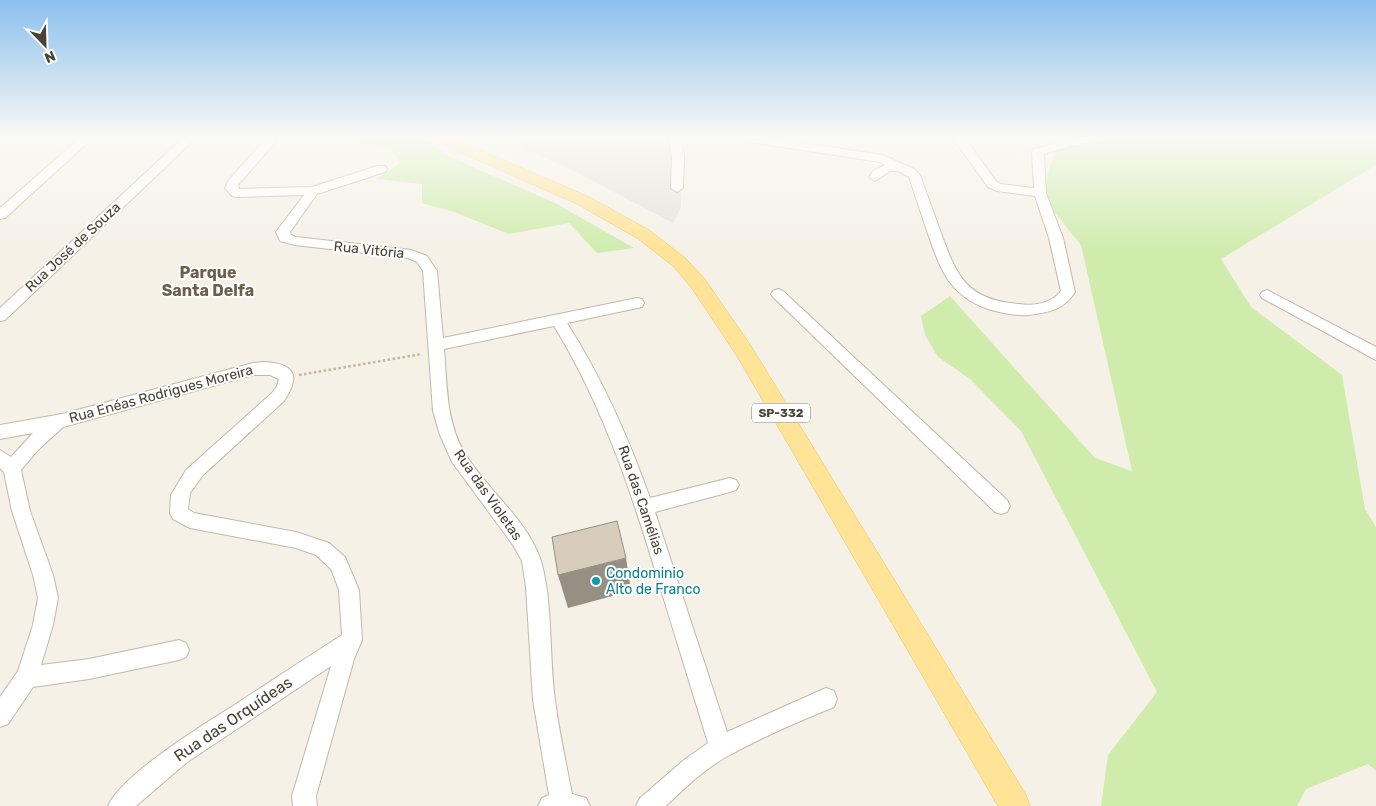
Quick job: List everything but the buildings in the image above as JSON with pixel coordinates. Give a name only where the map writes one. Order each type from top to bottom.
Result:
[{"type":"main road","name":"SP-332","points":[[524,175],[638,230],[678,262],[698,282],[713,301],[1015,806]]},
{"type":"street","points":[[0,215],[46,175]]},
{"type":"street","name":"Rua José de Souza","points":[[0,316],[6,303],[149,175]]},
{"type":"street","points":[[240,175],[232,184],[232,191],[245,194],[313,191],[364,175]]},
{"type":"street","points":[[677,175],[677,188]]},
{"type":"street","points":[[914,175],[947,269],[959,284],[978,300],[1001,308],[1025,310],[1049,307],[1062,300],[1068,292],[1056,238],[1040,194],[1040,175]]},
{"type":"street","points":[[985,175],[992,184],[997,187],[1040,194]]},
{"type":"street","name":"Rua Vitória","points":[[313,191],[283,232],[285,238],[296,242],[411,254],[422,259],[430,271],[432,280],[436,348]]},
{"type":"street","points":[[778,294],[1001,506]]},
{"type":"street","points":[[1267,295],[1376,354]]},
{"type":"street","points":[[436,348],[637,303]]},
{"type":"street","name":"Rua das Camélias","points":[[558,320],[581,354],[637,481],[720,748]]},
{"type":"street","name":"Rua das Violetas","points":[[436,348],[441,411],[448,435],[458,457],[520,539],[531,560],[536,587],[544,700],[563,805]]},
{"type":"street","name":"Rua Enéas Rodrigues Moreira","points":[[0,432],[62,420],[254,369],[269,367],[278,370],[287,377]]},
{"type":"street","points":[[287,377],[285,387],[278,397],[185,483],[177,499],[179,513],[190,520],[296,540],[322,549],[338,563],[349,590],[352,640],[344,658],[304,796],[305,806]]},
{"type":"street","points":[[0,716],[27,677],[43,625],[48,598],[43,575],[6,463],[62,420]]},
{"type":"street","points":[[645,507],[730,485]]},
{"type":"street","name":"Rua das Orquídeas","points":[[120,806],[137,789],[178,755],[352,640]]},
{"type":"street","points":[[27,677],[88,669],[179,650]]},
{"type":"street","points":[[648,806],[689,770],[720,748],[826,699]]},
{"type":"path","points":[[287,377],[436,348]]},
{"type":"shaded area","points":[[581,175],[681,175],[681,207],[673,223]]},
{"type":"green space","points":[[383,175],[491,175],[555,203],[634,248],[597,253],[569,223],[509,234],[454,212],[422,203],[422,184],[377,179]]},
{"type":"green space","points":[[1048,175],[1360,175],[1221,259],[1251,307],[1342,375],[1365,509],[1376,527],[1376,771],[1368,764],[1306,789],[1297,806],[1101,806],[1108,755],[1157,692],[1021,431],[970,379],[938,357],[925,335],[921,316],[950,296],[1095,458],[1132,471],[1081,245],[1042,197]]},
{"type":"place","name":"Condominio Alto de Franco","points":[[596,581]]},
{"type":"district","name":"Parque Santa Delfa","points":[[208,281]]}]
